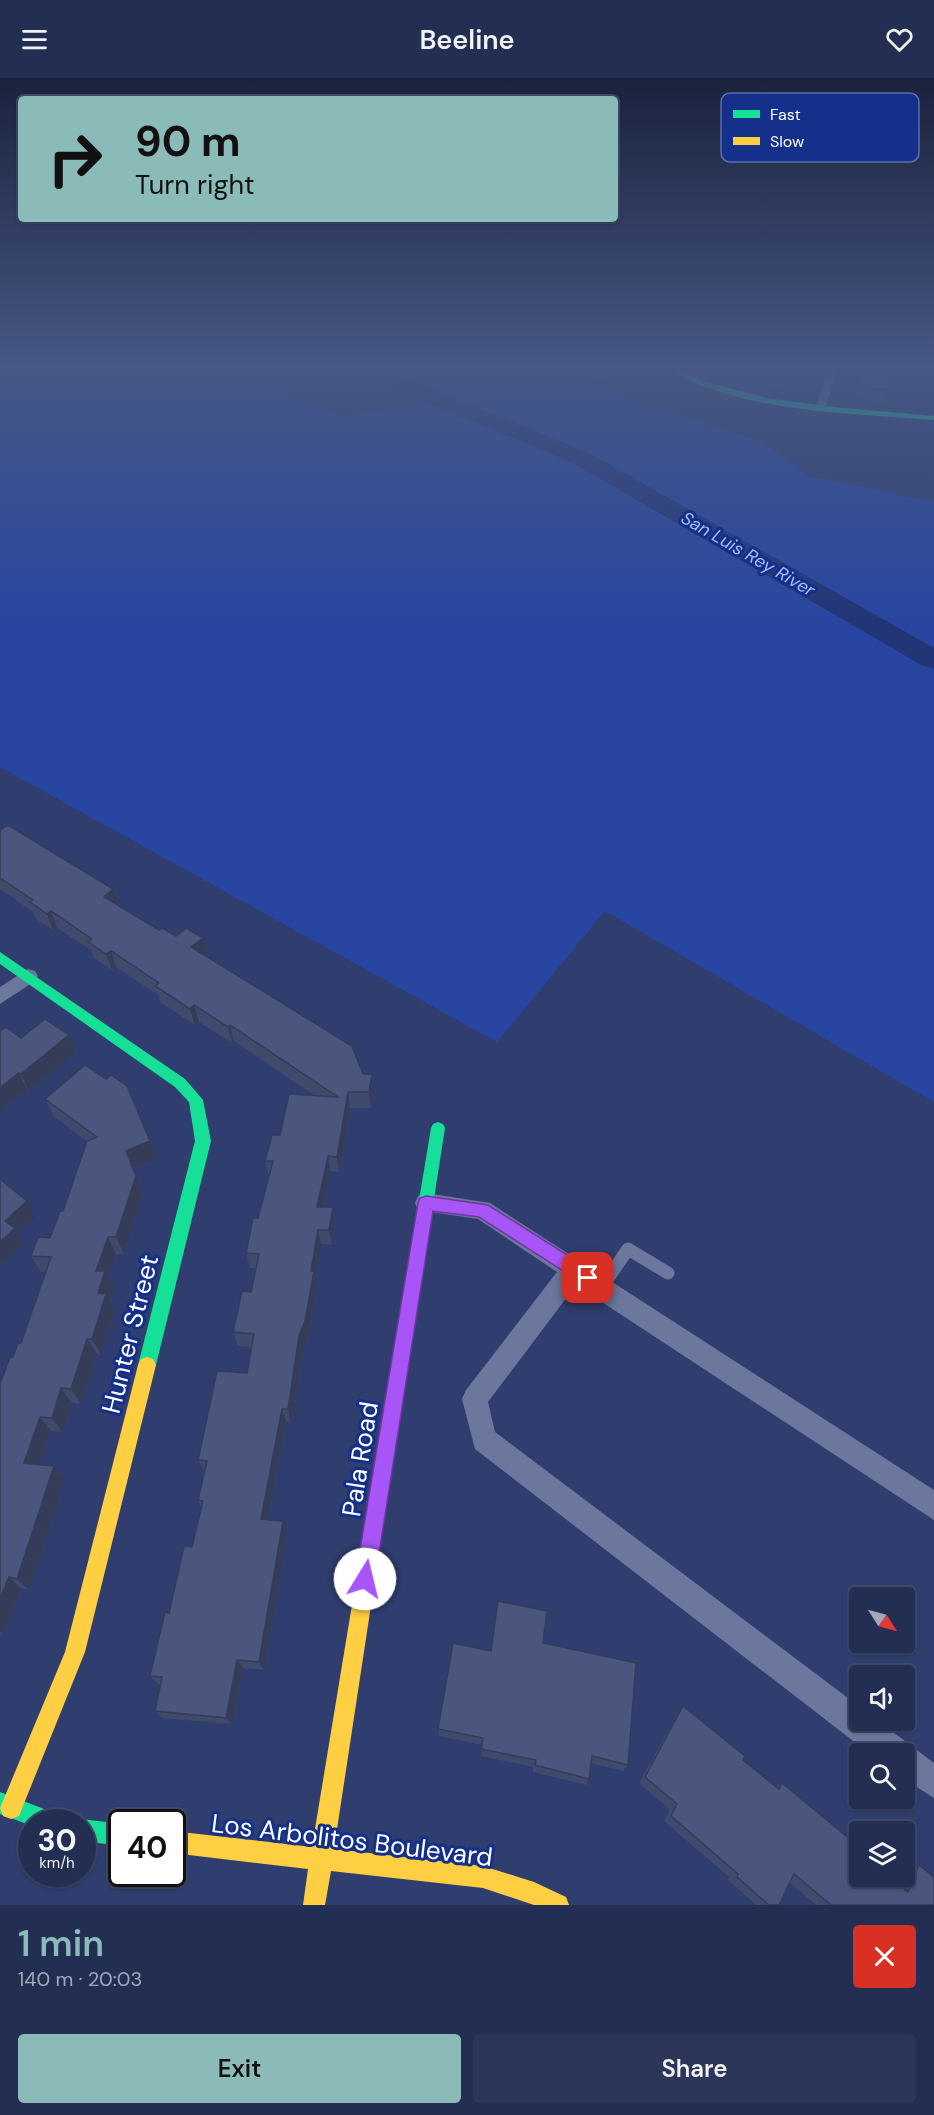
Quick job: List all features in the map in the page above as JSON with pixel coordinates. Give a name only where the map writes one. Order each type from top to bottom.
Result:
[{"type":"street","name":"Hunter Street","points":[[0,957],[180,1083],[196,1100],[203,1141],[75,1652],[5,1806]]},
{"type":"street","points":[[0,997],[28,976]]},
{"type":"street","name":"Pala Road","points":[[314,1905],[438,1128]]},
{"type":"street","points":[[426,1203],[482,1210],[934,1506]]},
{"type":"street","points":[[574,1269],[475,1399],[484,1440],[882,1743]]},
{"type":"street","points":[[915,1768],[934,1782]]},
{"type":"street","name":"Los Arbolitos Boulevard","points":[[186,1844],[483,1877],[534,1893],[558,1905]]},
{"type":"lane","points":[[602,1287],[628,1249],[668,1273]]},
{"type":"shaded area","points":[[0,453],[777,453],[809,476],[934,502],[934,1102],[605,911],[497,1042],[0,767]]},
{"type":"building","points":[[8,825],[113,889],[104,897],[159,930],[162,928],[176,936],[186,928],[203,938],[191,947],[352,1046],[363,1074],[372,1074],[369,1092],[348,1092],[337,1157],[328,1156],[317,1207],[333,1207],[329,1230],[318,1230],[311,1271],[314,1271],[305,1321],[299,1336],[288,1409],[282,1409],[261,1519],[283,1521],[259,1662],[237,1660],[226,1718],[155,1711],[162,1677],[150,1676],[165,1612],[169,1613],[184,1546],[192,1547],[203,1501],[198,1500],[207,1461],[198,1460],[217,1371],[247,1373],[254,1334],[233,1332],[242,1291],[251,1292],[259,1254],[246,1253],[253,1218],[258,1218],[273,1161],[265,1161],[272,1135],[280,1135],[289,1094],[338,1097],[230,1025],[228,1027],[194,1005],[190,1009],[155,986],[159,983],[111,951],[106,954],[88,942],[92,939],[51,911],[47,914],[30,902],[33,900],[0,878],[0,830]]},
{"type":"building","points":[[45,1019],[69,1035],[0,1088],[0,1031],[6,1027],[21,1038]]},
{"type":"building","points":[[85,1065],[106,1079],[111,1075],[127,1086],[150,1141],[126,1151],[136,1176],[116,1237],[108,1237],[96,1271],[105,1271],[98,1293],[106,1294],[92,1339],[87,1339],[71,1389],[61,1388],[52,1418],[40,1417],[24,1463],[54,1466],[17,1579],[9,1577],[0,1599],[0,1384],[10,1357],[13,1357],[18,1343],[21,1343],[51,1257],[31,1256],[38,1237],[50,1238],[60,1211],[63,1211],[87,1141],[97,1137],[45,1099]]},
{"type":"building","points":[[0,1179],[27,1201],[5,1221],[15,1228],[0,1242]]},
{"type":"building","points":[[498,1601],[547,1611],[543,1643],[636,1663],[628,1765],[592,1756],[589,1779],[535,1765],[536,1760],[481,1749],[483,1738],[438,1729],[453,1643],[491,1651]]},
{"type":"building","points":[[683,1706],[745,1756],[743,1760],[779,1789],[782,1783],[849,1838],[849,1887],[902,1887],[908,1892],[910,1887],[915,1887],[915,1875],[919,1865],[934,1877],[934,1905],[831,1905],[794,1874],[779,1905],[769,1905],[737,1877],[738,1874],[671,1816],[677,1804],[645,1777]]},
{"type":"waterway","name":"San Luis Rey River","points":[[569,453],[934,660]]},
{"type":"traffic: fast","points":[[0,957],[180,1083],[196,1100],[203,1141],[147,1365]]},
{"type":"traffic: fast","points":[[375,1520],[438,1128]]},
{"type":"traffic: fast","points":[[0,1803],[18,1810]]},
{"type":"traffic: fast","points":[[96,1832],[108,1833]]},
{"type":"traffic: slow","points":[[11,1808],[75,1652],[147,1365]]},
{"type":"traffic: slow","points":[[314,1905],[375,1520]]},
{"type":"traffic: slow","points":[[186,1844],[483,1877],[534,1893],[558,1905]]},
{"type":"route","points":[[365,1579],[426,1203],[482,1210],[588,1278]]}]
